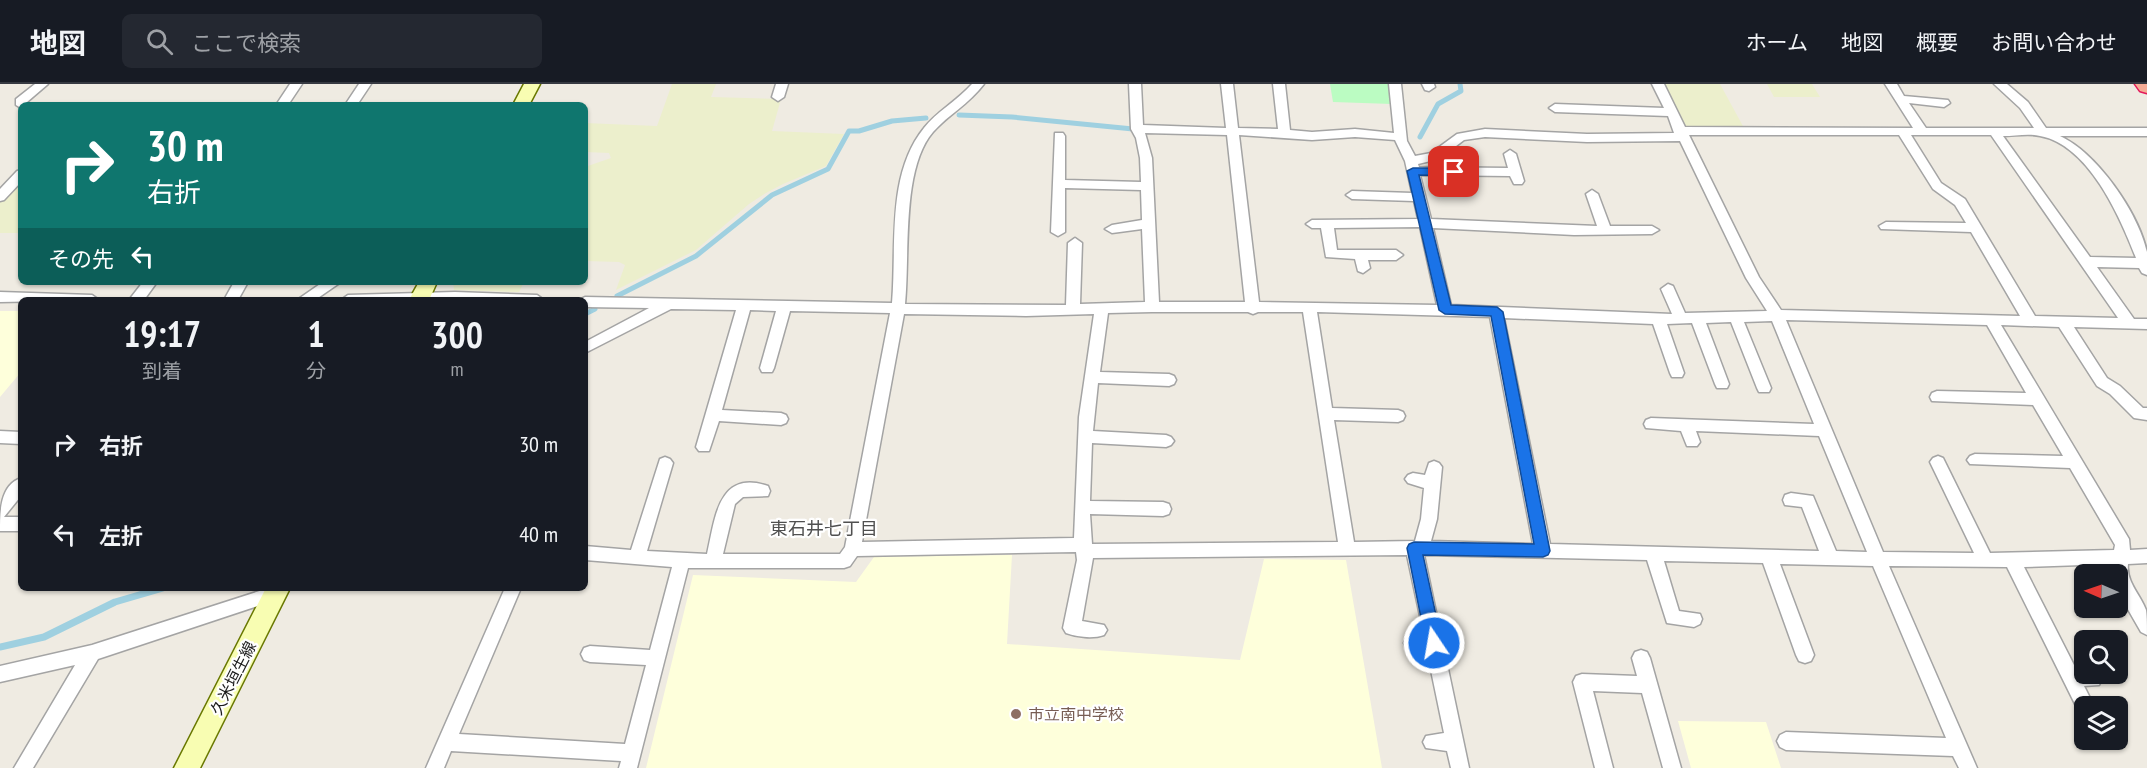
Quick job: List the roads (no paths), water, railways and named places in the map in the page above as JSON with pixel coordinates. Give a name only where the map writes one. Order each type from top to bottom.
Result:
[{"type":"main road","points":[[523,102],[532,84]]},
{"type":"main road","name":"久米垣生線","points":[[187,768],[278,591]]},
{"type":"street","points":[[20,102],[42,84]]},
{"type":"street","points":[[284,102],[296,84]]},
{"type":"street","points":[[353,102],[365,84]]},
{"type":"street","points":[[778,97],[782,84]]},
{"type":"street","points":[[588,553],[682,561],[844,561],[853,549],[898,309],[902,267],[903,198],[912,156],[929,129],[964,101],[978,84]]},
{"type":"street","points":[[1135,84],[1137,129],[1145,149],[1152,307]]},
{"type":"street","points":[[1227,84],[1253,309]]},
{"type":"street","points":[[1279,84],[1284,134]]},
{"type":"street","points":[[1395,84],[1401,141],[1412,166],[1445,310]]},
{"type":"street","points":[[1658,84],[1753,278],[1777,316],[1968,768]]},
{"type":"street","points":[[1891,84],[1921,130]]},
{"type":"street","points":[[2000,84],[2024,105],[2043,132],[2072,147],[2087,159],[2115,196],[2133,233],[2145,267],[2086,262]]},
{"type":"street","points":[[1900,99],[1928,100],[1944,104]]},
{"type":"street","points":[[1555,108],[1671,112]]},
{"type":"street","points":[[1137,129],[1233,131],[1312,136],[1355,133],[1401,137]]},
{"type":"street","points":[[1412,166],[1435,156],[1461,136],[1485,133],[1587,138],[1902,130],[1995,133],[2147,132]]},
{"type":"street","points":[[1902,130],[1937,186],[1959,202],[1977,228],[2031,322]]},
{"type":"street","points":[[1995,133],[2130,324]]},
{"type":"street","points":[[1058,232],[1059,136]]},
{"type":"street","points":[[1412,166],[1517,177],[1510,154]]},
{"type":"street","points":[[0,197],[18,177]]},
{"type":"street","points":[[1059,184],[1147,186]]},
{"type":"street","points":[[1592,194],[1605,230]]},
{"type":"street","points":[[1352,195],[1419,197]]},
{"type":"street","points":[[1112,229],[1149,223]]},
{"type":"street","points":[[1312,224],[1425,223],[1574,231],[1652,230]]},
{"type":"street","points":[[1327,224],[1331,254],[1362,261],[1396,255]]},
{"type":"street","points":[[1886,226],[1977,228]]},
{"type":"street","points":[[2133,233],[2147,233]]},
{"type":"street","points":[[1073,309],[1075,243]]},
{"type":"street","points":[[138,297],[148,285]]},
{"type":"street","points":[[309,297],[329,285]]},
{"type":"street","points":[[1668,289],[1681,319]]},
{"type":"street","points":[[380,297],[422,293],[474,297]]},
{"type":"street","points":[[0,297],[18,298]]},
{"type":"street","points":[[588,302],[1026,311],[1152,307],[1253,309],[1309,307],[1658,319],[1777,316],[2147,324]]},
{"type":"street","points":[[588,346],[668,305]]},
{"type":"street","points":[[704,447],[744,306]]},
{"type":"street","points":[[767,368],[784,307]]},
{"type":"street","points":[[1309,307],[1347,549]]},
{"type":"street","points":[[1098,630],[1072,628],[1085,560],[1081,531],[1085,438],[1102,308]]},
{"type":"street","points":[[1497,312],[1543,551]]},
{"type":"street","points":[[1697,318],[1722,384]]},
{"type":"street","points":[[1736,318],[1764,387]]},
{"type":"street","points":[[1658,319],[1677,373]]},
{"type":"street","points":[[1992,322],[2123,544],[2119,568],[2125,589],[2147,627]]},
{"type":"street","points":[[2064,323],[2102,382],[2115,390],[2144,419]]},
{"type":"street","points":[[1092,377],[1169,380]]},
{"type":"street","points":[[1937,398],[2037,399]]},
{"type":"street","points":[[1326,414],[1398,416]]},
{"type":"street","points":[[712,416],[781,419]]},
{"type":"street","points":[[1651,424],[1824,430]]},
{"type":"street","points":[[1686,425],[1692,442]]},
{"type":"street","points":[[0,436],[18,438]]},
{"type":"street","points":[[1085,438],[1166,441]]},
{"type":"street","points":[[1975,460],[2074,462]]},
{"type":"street","points":[[1938,462],[1985,559]]},
{"type":"street","points":[[637,557],[666,464]]},
{"type":"street","points":[[1413,479],[1433,475],[1429,519],[1418,548],[1434,643],[1460,768]]},
{"type":"street","points":[[18,488],[1,513],[18,522]]},
{"type":"street","points":[[713,561],[728,501],[740,490],[762,491]]},
{"type":"street","points":[[1791,500],[1807,501],[1830,557]]},
{"type":"street","points":[[1082,507],[1163,509]]},
{"type":"street","points":[[853,549],[1418,548],[2012,560],[2147,556]]},
{"type":"street","points":[[1653,553],[1672,618],[1694,619]]},
{"type":"street","points":[[1769,556],[1805,655]]},
{"type":"street","points":[[2012,560],[2080,696]]},
{"type":"street","points":[[446,742],[630,761],[682,561]]},
{"type":"street","points":[[0,674],[92,653],[276,591]]},
{"type":"street","points":[[435,768],[512,591]]},
{"type":"street","points":[[1413,643],[1434,643]]},
{"type":"street","points":[[23,768],[92,653]]},
{"type":"street","points":[[590,654],[657,658]]},
{"type":"street","points":[[1641,658],[1672,768]]},
{"type":"street","points":[[1604,768],[1582,682],[1649,685]]},
{"type":"street","points":[[1786,741],[1959,747]]},
{"type":"street","points":[[1432,742],[1455,742]]},
{"type":"waterway","points":[[1420,137],[1438,104],[1461,91],[1460,84]]},
{"type":"waterway","points":[[959,115],[1012,117],[1133,129]]},
{"type":"waterway","points":[[617,296],[696,256],[772,195],[828,169],[849,131],[859,131],[892,121],[926,118]]},
{"type":"waterway","points":[[588,312],[595,309]]},
{"type":"waterway","points":[[0,647],[44,637],[115,602],[153,591]]},
{"type":"place","name":"市立南中学校","points":[[1016,714]]},
{"type":"district","name":"東石井七丁目","points":[[824,528]]}]
